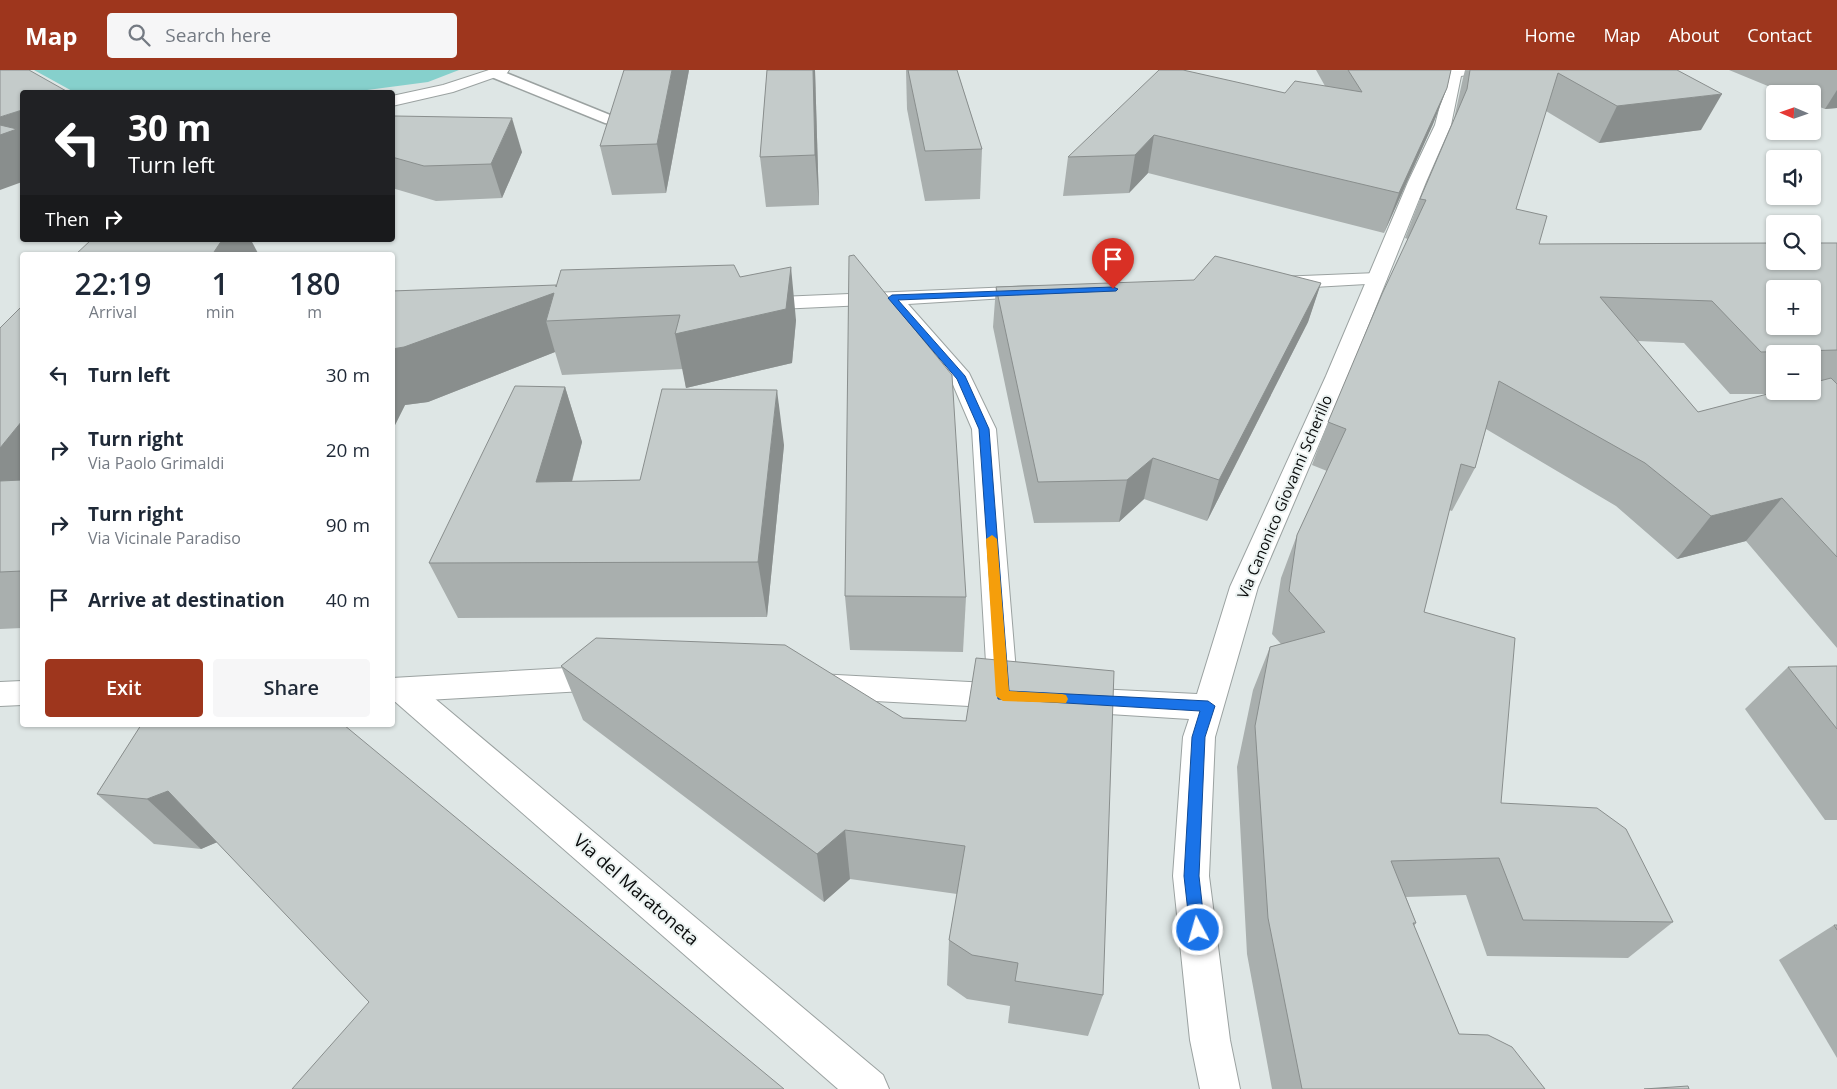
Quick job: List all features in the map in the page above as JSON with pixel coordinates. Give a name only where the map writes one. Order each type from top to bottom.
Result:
[{"type":"street","name":"Via Canonico Giovanni Scherillo","points":[[1220,1089],[1210,1040],[1191,876],[1199,737],[1244,587],[1337,376],[1443,125],[1461,71]]},
{"type":"street","points":[[395,100],[455,88],[498,72]]},
{"type":"street","points":[[1260,284],[1377,279]]},
{"type":"street","points":[[735,305],[1048,292]]},
{"type":"street","points":[[892,298],[961,378],[984,429],[1003,696]]},
{"type":"street","points":[[398,690],[593,678],[632,679]]},
{"type":"street","points":[[788,685],[1208,706]]},
{"type":"street","name":"Via del Maratoneta","points":[[398,690],[870,1089]]},
{"type":"street","points":[[0,694],[20,694]]},
{"type":"lane","points":[[498,72],[610,120]]},
{"type":"shaded area","points":[[34,70],[459,70],[428,82],[367,90],[70,90]]},
{"type":"building","points":[[0,70],[29,70],[64,90],[20,90],[20,111],[0,117]]},
{"type":"building","points":[[624,70],[672,70],[657,144],[600,146]]},
{"type":"building","points":[[767,70],[813,70],[815,155],[760,157]]},
{"type":"building","points":[[908,70],[957,70],[982,149],[925,151]]},
{"type":"building","points":[[1159,70],[1183,70],[1285,93],[1295,81],[1362,92],[1348,70],[1451,70],[1447,88],[1399,193],[1154,135],[1135,155],[1068,157]]},
{"type":"building","points":[[1470,70],[1677,70],[1722,94],[1617,106],[1558,73],[1516,209],[1547,216],[1539,244],[1766,243],[1766,270],[1821,270],[1821,243],[1837,243],[1837,350],[1821,350],[1821,345],[1766,345],[1766,352],[1761,352],[1712,301],[1600,297],[1698,412],[1766,394],[1766,400],[1821,400],[1821,381],[1831,378],[1837,384],[1837,557],[1782,498],[1711,516],[1645,463],[1499,381],[1475,468],[1461,464],[1424,612],[1515,638],[1501,803],[1597,808],[1626,829],[1673,922],[1523,920],[1499,858],[1391,861],[1416,923],[1413,923],[1459,1034],[1488,1035],[1512,1047],[1545,1089],[1302,1089],[1268,918],[1255,726],[1270,647],[1325,632],[1289,591],[1297,535],[1346,429],[1328,422],[1382,294],[1426,200],[1420,199],[1467,89]]},
{"type":"building","points":[[395,116],[512,118],[491,164],[424,166],[395,158]]},
{"type":"building","points":[[0,125],[17,129],[0,135]]},
{"type":"building","points":[[89,242],[221,242],[214,252],[78,252]]},
{"type":"building","points":[[854,255],[952,375],[966,597],[845,596],[849,256]]},
{"type":"building","points":[[1215,256],[1321,283],[1219,480],[1153,458],[1127,480],[1038,482],[996,287],[1194,280]]},
{"type":"building","points":[[734,265],[740,277],[791,267],[786,309],[675,334],[680,315],[546,321],[554,293],[404,347],[395,348],[395,291],[556,285],[556,287],[561,270]]},
{"type":"building","points":[[20,308],[20,423],[0,448],[0,328]]},
{"type":"building","points":[[515,386],[565,387],[536,482],[640,480],[662,389],[777,390],[758,562],[429,563]]},
{"type":"building","points":[[20,480],[20,571],[0,572],[0,481]]},
{"type":"building","points":[[596,638],[785,645],[903,718],[966,721],[976,658],[1114,671],[1103,995],[1015,981],[1018,963],[972,955],[949,940],[965,846],[845,830],[817,854],[561,666]]},
{"type":"building","points":[[1837,666],[1837,729],[1788,667]]},
{"type":"building","points":[[140,727],[346,727],[784,1089],[292,1089],[369,1002],[168,791],[147,799],[97,794]]},
{"type":"building","points":[[1688,1086],[1689,1089],[1644,1089]]},
{"type":"slow traffic","points":[[992,539],[1003,696],[1062,699]]},
{"type":"route","points":[[1113,289],[892,298],[961,378],[984,429],[1003,696],[1208,706],[1199,737],[1191,876],[1198,930]]}]
